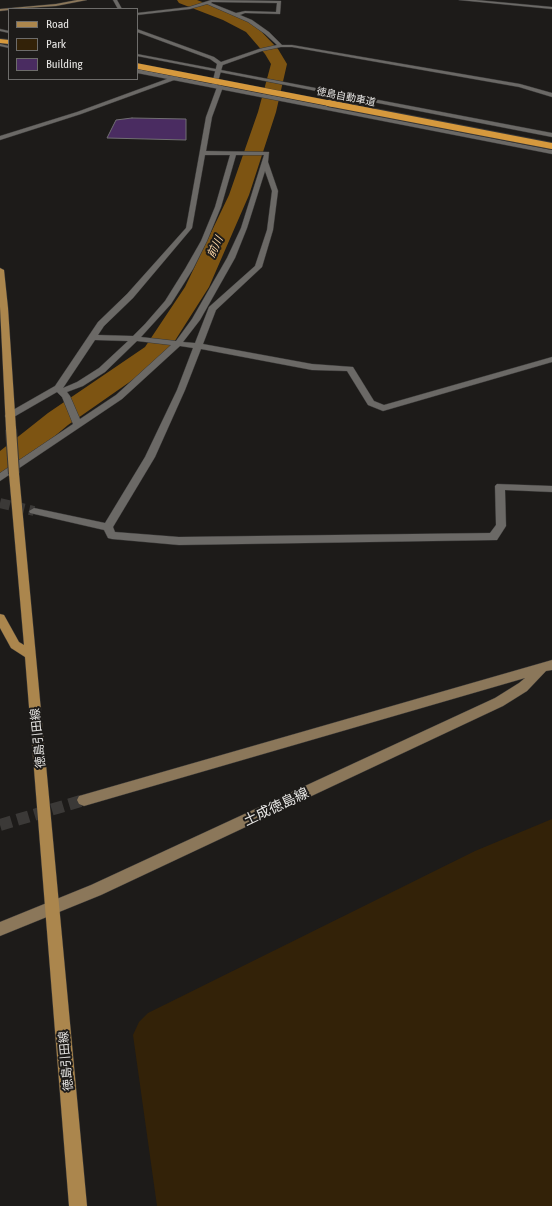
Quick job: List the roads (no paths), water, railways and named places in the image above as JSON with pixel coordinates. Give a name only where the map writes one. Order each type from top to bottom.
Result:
[{"type":"highway","name":"徳島自動車道","points":[[138,66],[552,146]]},
{"type":"main road","points":[[22,8],[56,5],[85,0]]},
{"type":"main road","name":"徳島引田線","points":[[0,270],[4,308],[9,416],[78,1206]]},
{"type":"main road","points":[[0,618],[15,645],[30,654]]},
{"type":"main road","name":"土成徳島線","points":[[0,929],[96,890],[499,702],[523,687],[549,664]]},
{"type":"main road","name":"土成徳島線","points":[[84,800],[549,664]]},
{"type":"street","points":[[199,0],[236,15],[267,33],[279,46]]},
{"type":"street","points":[[461,0],[479,0],[552,8]]},
{"type":"street","points":[[138,14],[190,8],[212,1],[279,2],[278,12],[245,12],[236,15]]},
{"type":"street","points":[[138,30],[212,58],[220,64]]},
{"type":"street","points":[[220,64],[261,50],[279,46],[308,48],[446,74],[520,86],[552,95]]},
{"type":"street","points":[[138,55],[552,134]]},
{"type":"street","points":[[62,392],[92,337],[101,324],[130,296],[189,228],[220,64]]},
{"type":"street","points":[[138,71],[552,152]]},
{"type":"street","points":[[0,138],[79,113],[175,78]]},
{"type":"street","points":[[0,478],[77,423],[119,397],[176,343],[200,314],[231,258],[244,228],[265,162],[266,153],[203,153]]},
{"type":"street","points":[[9,416],[80,384],[102,370],[148,326],[168,302],[189,269],[204,241],[218,207],[236,153]]},
{"type":"street","points":[[108,527],[150,457],[181,390],[212,309],[258,267],[270,230],[275,191],[265,162]]},
{"type":"street","points":[[92,337],[176,343],[312,367],[350,369],[371,403],[383,408],[552,359]]},
{"type":"street","points":[[62,392],[77,423]]},
{"type":"street","points":[[108,527],[112,535],[179,541],[493,537],[501,526],[500,486],[552,489]]},
{"type":"street","points":[[34,511],[108,527]]},
{"type":"waterway","name":"前川","points":[[0,466],[58,419],[155,352],[197,287],[239,195],[267,112],[279,64],[272,52],[251,29],[228,17],[184,0]]},
{"type":"tunnel","points":[[0,503],[34,511]]},
{"type":"tunnel","points":[[0,825],[84,800]]}]
